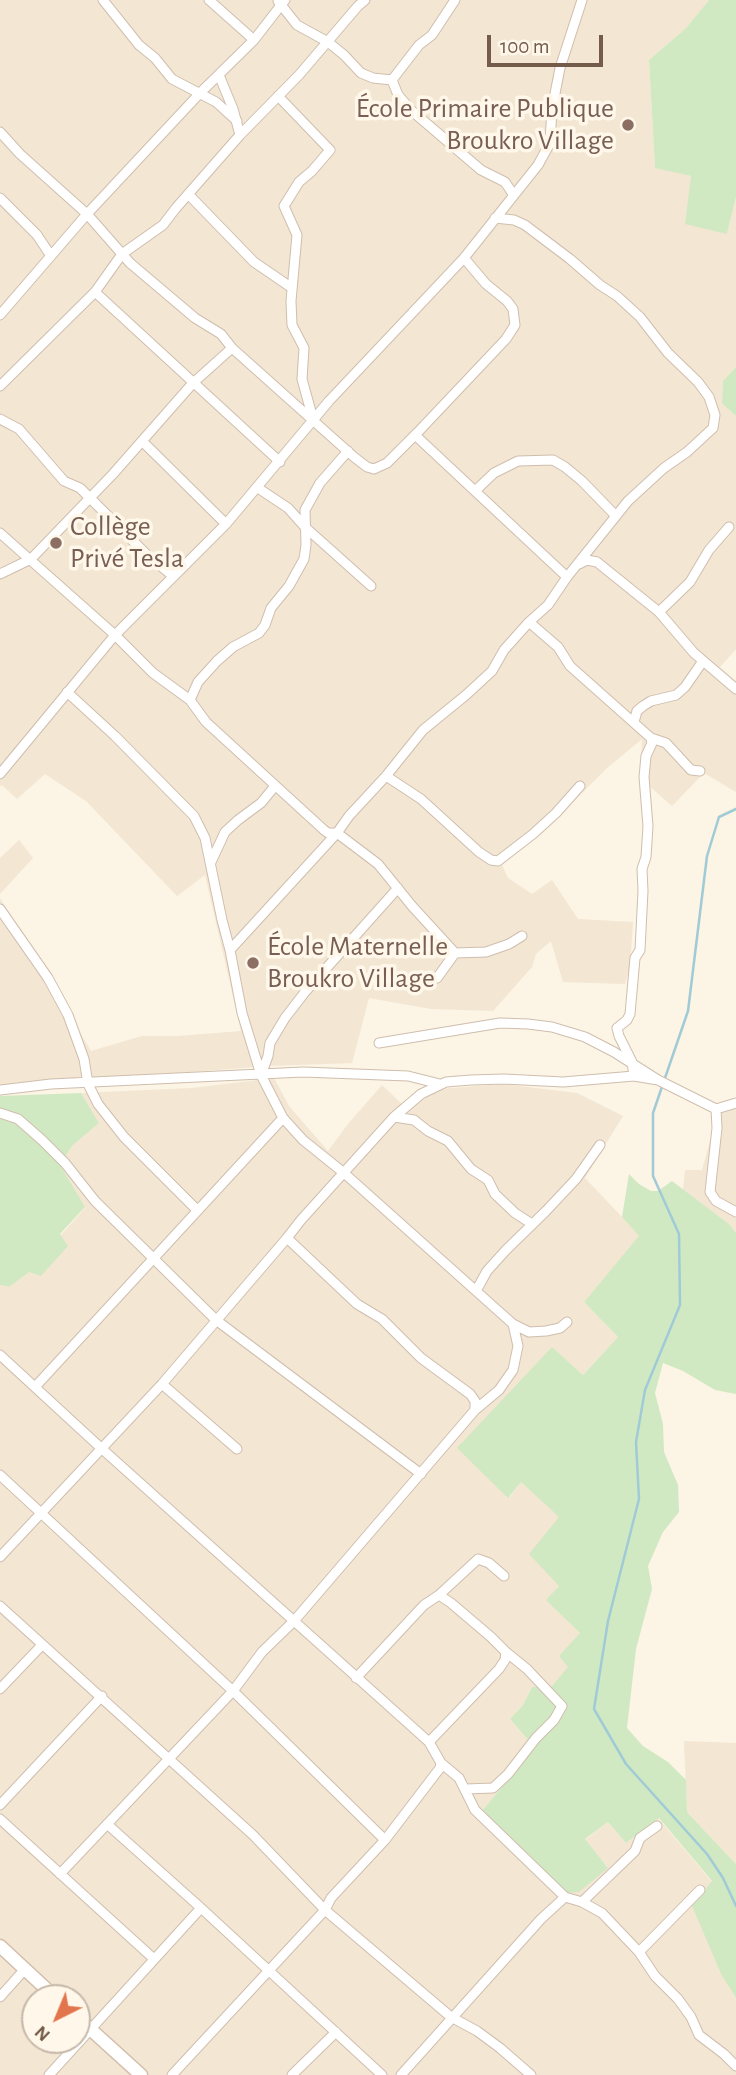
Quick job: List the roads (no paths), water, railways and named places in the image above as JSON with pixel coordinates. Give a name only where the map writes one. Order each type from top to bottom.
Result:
[{"type":"street","points":[[103,0],[139,46],[155,58],[172,79],[201,92],[236,121]]},
{"type":"street","points":[[209,0],[254,40]]},
{"type":"street","points":[[0,386],[94,292],[122,254],[163,225],[240,135],[365,0]]},
{"type":"street","points":[[392,80],[419,45],[432,35],[455,0]]},
{"type":"street","points":[[0,774],[115,635],[226,524],[329,401],[464,258],[538,165],[550,143],[552,109],[561,68],[582,0]]},
{"type":"street","points":[[1,310],[201,92],[254,40],[281,1],[296,25],[328,42],[361,73],[373,78],[392,80]]},
{"type":"street","points":[[219,75],[240,135]]},
{"type":"street","points":[[392,80],[398,95],[412,111],[481,170],[505,182],[513,194]]},
{"type":"street","points":[[278,96],[330,150],[299,183],[284,206],[297,235],[292,325],[304,348],[302,379],[314,421]]},
{"type":"street","points":[[0,132],[20,154],[87,214],[122,254],[195,318],[221,334],[232,348],[314,421],[367,467],[374,469],[387,463],[415,435],[506,339],[515,325],[513,309],[507,301],[486,284],[464,258]]},
{"type":"street","points":[[188,194],[254,261],[292,288]]},
{"type":"street","points":[[0,198],[37,235],[51,256]]},
{"type":"street","points":[[230,950],[337,833],[423,730],[492,671],[498,659],[529,622],[548,605],[628,501],[713,428],[715,415],[709,397],[698,382],[668,353],[640,317],[525,225],[514,220],[495,218]]},
{"type":"street","points":[[94,292],[279,462]]},
{"type":"street","points":[[0,573],[31,559],[193,383],[232,348]]},
{"type":"street","points":[[0,419],[19,429],[65,481],[80,488],[147,555],[173,576]]},
{"type":"street","points":[[415,435],[568,577]]},
{"type":"street","points":[[142,440],[226,524]]},
{"type":"street","points":[[190,700],[198,682],[217,661],[233,647],[259,633],[265,625],[271,608],[289,586],[304,559],[305,510],[311,498],[348,451]]},
{"type":"street","points":[[475,491],[494,474],[518,461],[553,460],[582,481],[616,516]]},
{"type":"street","points":[[257,488],[288,508],[305,527],[371,586]]},
{"type":"street","points":[[659,612],[690,582],[709,550],[729,527]]},
{"type":"street","points":[[0,533],[115,635],[153,673],[190,700],[206,722],[324,830],[337,833],[378,864],[455,953]]},
{"type":"street","points":[[577,565],[587,560],[597,562],[659,612],[703,661],[736,689]]},
{"type":"street","points":[[529,622],[558,647],[570,666],[651,738],[666,743],[691,770],[700,771]]},
{"type":"street","points":[[634,723],[637,711],[643,706],[651,701],[676,695],[685,687],[703,661]]},
{"type":"street","points":[[67,692],[194,816],[205,838],[211,862],[242,1013],[261,1075],[283,1118],[303,1140],[344,1173],[513,1324],[529,1332],[560,1328],[567,1322]]},
{"type":"street","points":[[634,1076],[632,1062],[617,1028],[627,1020],[629,1014],[635,958],[640,950],[642,869],[646,857],[648,826],[644,777],[651,738]]},
{"type":"street","points":[[386,776],[421,799],[479,852],[498,861],[556,813],[580,786]]},
{"type":"street","points":[[211,862],[225,832],[261,803],[275,786]]},
{"type":"street","points":[[261,1075],[270,1043],[285,1018],[398,888]]},
{"type":"street","points":[[0,909],[48,978],[68,1015],[84,1059],[88,1084],[98,1104],[110,1121],[197,1210]]},
{"type":"street","points":[[455,953],[486,952],[522,936]]},
{"type":"street","points":[[437,978],[455,953]]},
{"type":"street","points":[[379,1043],[500,1023],[552,1027],[585,1037],[632,1062],[658,1080],[716,1109],[736,1103]]},
{"type":"street","points":[[249,1036],[264,1045],[270,1043]]},
{"type":"street","points":[[0,1090],[26,1086],[303,1072],[408,1076],[440,1084]]},
{"type":"street","points":[[0,1557],[162,1384],[301,1220],[394,1117],[421,1094],[446,1082],[471,1080],[563,1082],[634,1076],[658,1080]]},
{"type":"street","points":[[716,1109],[717,1128],[710,1192],[716,1201],[736,1212]]},
{"type":"street","points":[[0,1113],[18,1119],[42,1140],[65,1163],[95,1202],[216,1320],[421,1474]]},
{"type":"street","points":[[394,1117],[414,1120],[447,1141],[461,1154],[471,1169],[488,1181],[495,1194],[515,1213],[533,1224]]},
{"type":"street","points":[[35,1387],[283,1118]]},
{"type":"street","points":[[476,1291],[487,1271],[576,1179],[600,1145]]},
{"type":"street","points":[[287,1238],[357,1304],[382,1320],[421,1358],[470,1394],[475,1401],[475,1410]]},
{"type":"street","points":[[60,1874],[233,1691],[262,1652],[294,1621],[475,1410],[499,1390],[513,1370],[518,1346],[513,1324]]},
{"type":"street","points":[[0,1355],[429,1742],[441,1763],[459,1778],[475,1810],[565,1897],[582,1902],[602,1913],[639,1952],[655,1976],[685,2008],[699,2035],[724,2053],[736,2066]]},
{"type":"street","points":[[162,1384],[237,1449]]},
{"type":"street","points":[[0,1475],[233,1691],[385,1840]]},
{"type":"street","points":[[356,1678],[424,1605],[439,1595],[478,1559],[489,1563],[504,1577]]},
{"type":"street","points":[[439,1595],[527,1669],[562,1706],[554,1720],[493,1788],[466,1789]]},
{"type":"street","points":[[0,1606],[253,1835],[325,1910],[451,2017],[477,2031],[531,2075]]},
{"type":"street","points":[[0,1689],[42,1645]]},
{"type":"street","points":[[429,1742],[499,1670],[506,1652]]},
{"type":"street","points":[[0,1805],[102,1696]]},
{"type":"street","points":[[172,2075],[325,1910],[331,1898],[385,1840],[440,1768],[441,1763]]},
{"type":"street","points":[[0,1819],[154,1959]]},
{"type":"street","points":[[107,1824],[382,2075]]},
{"type":"street","points":[[582,1902],[635,1851],[640,1838],[657,1826]]},
{"type":"street","points":[[639,1952],[700,1890]]},
{"type":"street","points":[[402,2075],[451,2017],[541,1919],[565,1897]]},
{"type":"street","points":[[141,2075],[91,2030],[201,1908]]},
{"type":"street","points":[[0,1947],[41,1984]]},
{"type":"street","points":[[0,1997],[24,1969]]},
{"type":"street","points":[[292,2075],[336,2032]]},
{"type":"street","points":[[49,2075],[69,2054]]},
{"type":"waterway","points":[[736,809],[719,817],[707,856],[688,1011],[653,1113],[653,1176],[679,1234],[680,1305],[645,1390],[636,1442],[639,1499],[608,1621],[594,1709],[626,1764],[707,1854],[723,1878],[736,1906]]},
{"type":"place","name":"École Primaire Publique Broukro Village","points":[[628,125]]},
{"type":"place","name":"Collège Privé Tesla","points":[[56,543]]},
{"type":"place","name":"École Maternelle Broukro Village","points":[[253,963]]}]
